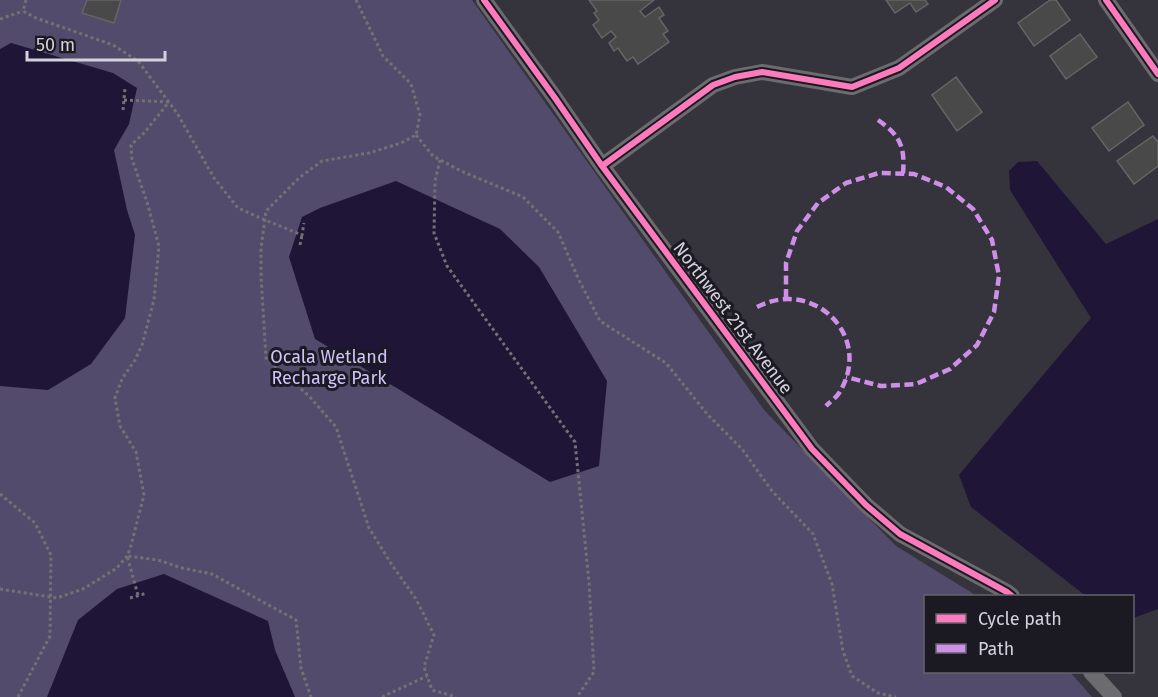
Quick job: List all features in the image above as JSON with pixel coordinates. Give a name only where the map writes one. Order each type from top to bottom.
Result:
[{"type":"street","name":"Northwest 21st Avenue","points":[[484,0],[602,166],[812,449],[866,505],[900,534],[1009,595]]},
{"type":"street","points":[[602,166],[713,85],[735,77],[762,72],[852,87],[899,68],[995,0]]},
{"type":"street","points":[[1106,0],[1158,74]]},
{"type":"street","points":[[1092,673],[1114,697]]},
{"type":"path","points":[[23,11],[26,0]]},
{"type":"path","points":[[356,0],[383,56],[411,84],[420,115],[416,135]]},
{"type":"path","points":[[0,19],[23,11],[36,18],[113,45],[138,61],[177,113],[214,178],[238,208],[302,235]]},
{"type":"path","points":[[123,110],[125,88]]},
{"type":"path","points":[[124,100],[169,102]]},
{"type":"path","points":[[0,589],[57,598],[83,589],[117,568],[130,549],[144,495],[136,452],[120,426],[115,398],[122,379],[142,345],[154,300],[159,246],[132,159],[131,145],[144,134],[169,102]]},
{"type":"path","points":[[416,135],[433,156],[461,171],[523,197],[558,232],[600,321],[666,363],[708,415],[742,449],[772,491],[813,534],[832,584],[843,651],[852,676],[878,693],[896,697]]},
{"type":"path","points":[[416,135],[369,153],[322,161],[299,178],[266,211],[261,248],[266,358],[309,396],[336,428],[369,528],[416,598],[434,635],[423,667],[432,690],[456,697]]},
{"type":"path","points":[[440,160],[435,181],[434,233],[447,266],[575,442],[589,582],[594,672],[577,697]]},
{"type":"path","points":[[300,245],[304,223]]},
{"type":"path","points":[[0,494],[35,523],[51,555],[50,636],[18,697]]},
{"type":"path","points":[[127,556],[138,595]]},
{"type":"path","points":[[127,556],[158,560],[212,574],[296,620],[300,668],[311,697]]},
{"type":"path","points":[[130,598],[147,593]]},
{"type":"path","points":[[382,697],[427,676]]},
{"type":"green space","name":"Ocala Wetland Recharge Park","points":[[0,0],[472,0],[764,410],[896,546],[975,595],[924,595],[924,673],[1071,673],[1092,697],[0,697]]},
{"type":"shaded area","points":[[11,43],[113,73],[137,88],[129,124],[114,150],[135,235],[125,318],[91,364],[48,390],[0,386],[0,49]]},
{"type":"shaded area","points":[[1037,161],[1106,244],[1158,219],[1158,609],[1134,618],[1134,595],[1085,595],[971,507],[959,475],[1091,318],[1010,190],[1009,171],[1018,162]]},
{"type":"shaded area","points":[[396,181],[500,229],[539,267],[607,381],[599,466],[550,482],[315,339],[289,257],[302,217],[320,208]]},
{"type":"shaded area","points":[[164,574],[268,621],[275,650],[295,697],[47,697],[78,620],[117,589]]},
{"type":"building","points":[[87,0],[121,0],[114,23],[82,13]]},
{"type":"building","points":[[589,0],[654,0],[640,11],[645,17],[659,7],[664,15],[659,18],[668,31],[663,34],[669,42],[638,64],[633,57],[627,61],[618,48],[614,51],[609,43],[616,37],[611,31],[602,38],[593,25],[599,20],[594,13],[597,11]]},
{"type":"building","points":[[886,0],[925,0],[928,4],[916,12],[910,3],[895,13]]},
{"type":"building","points":[[1050,0],[1056,0],[1070,20],[1034,46],[1018,23]]},
{"type":"building","points":[[1080,34],[1097,57],[1066,79],[1050,56]]},
{"type":"building","points":[[956,77],[982,112],[957,131],[932,95]]},
{"type":"building","points":[[1128,102],[1144,125],[1109,151],[1092,128]]},
{"type":"building","points":[[1153,136],[1158,142],[1158,166],[1134,184],[1117,161]]},
{"type":"marked path","points":[[878,120],[892,131],[900,143],[903,174]]},
{"type":"marked path","points":[[786,298],[786,263],[797,231],[818,203],[846,183],[879,173],[914,174],[946,187],[973,209],[992,240],[999,276],[994,312],[977,345],[950,369],[916,384],[881,386],[846,377]]},
{"type":"marked path","points":[[757,307],[779,300],[799,300],[818,307],[833,318],[844,334],[849,352],[848,372],[839,393],[826,406]]},
{"type":"cycle path","points":[[484,0],[602,166],[812,449],[866,505],[900,534],[1011,595]]},
{"type":"cycle path","points":[[602,166],[713,85],[735,77],[762,72],[852,87],[899,68],[995,0]]},
{"type":"cycle path","points":[[1106,0],[1158,74]]}]
